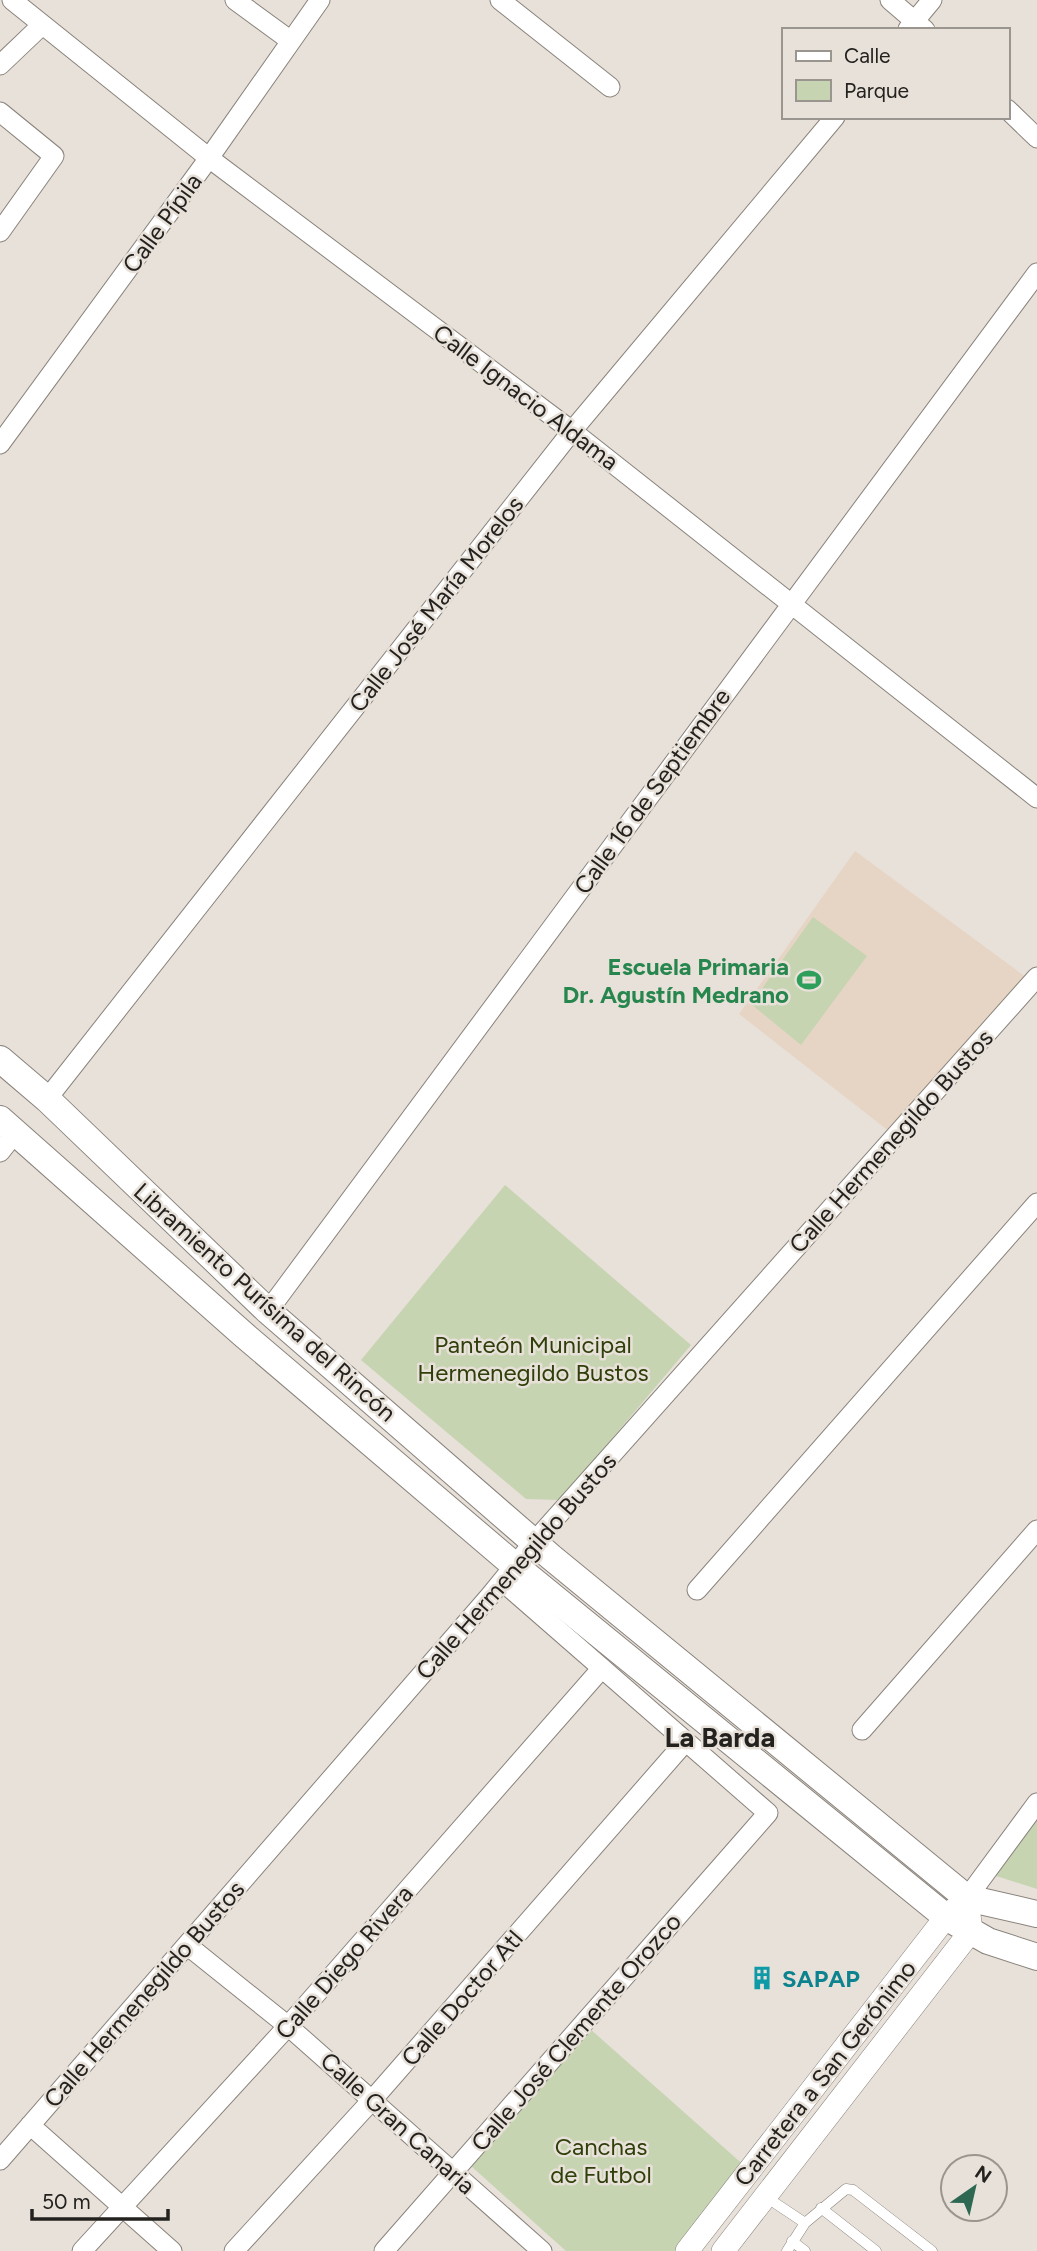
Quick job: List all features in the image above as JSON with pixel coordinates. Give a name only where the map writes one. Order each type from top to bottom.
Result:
[{"type":"main road","name":"Libramiento Purísima del Rincón","points":[[0,1059],[47,1099],[268,1311],[534,1542],[967,1898]]},
{"type":"main road","name":"Libramiento Purísima del Rincón","points":[[5,1135],[244,1335],[508,1573],[946,1917],[989,1941],[1037,1957]]},
{"type":"main road","points":[[967,1898],[1037,1914]]},
{"type":"street","name":"Calle Ignacio Aldama","points":[[12,0],[209,159],[572,431],[1037,798]]},
{"type":"street","points":[[235,0],[291,41]]},
{"type":"street","name":"Calle Pípila","points":[[0,444],[209,159],[320,0]]},
{"type":"street","points":[[499,0],[610,87]]},
{"type":"street","points":[[890,0],[916,27],[932,0]]},
{"type":"street","points":[[0,65],[42,25]]},
{"type":"street","points":[[1009,111],[1037,138]]},
{"type":"street","points":[[0,112],[54,156],[0,232]]},
{"type":"street","name":"Calle José María Morelos","points":[[47,1099],[572,431],[833,119]]},
{"type":"street","name":"Calle 16 de Septiembre","points":[[268,1311],[1037,273]]},
{"type":"street","name":"Calle Hermenegildo Bustos","points":[[0,2160],[534,1542],[1037,976]]},
{"type":"street","points":[[697,1590],[1037,1203]]},
{"type":"street","points":[[862,1730],[1037,1530]]},
{"type":"street","points":[[508,1573],[602,1668],[686,1741]]},
{"type":"street","name":"Calle Diego Rivera","points":[[82,2251],[288,2026],[602,1668]]},
{"type":"street","name":"Calle José Clemente Orozco","points":[[384,2251],[768,1812],[686,1741]]},
{"type":"street","name":"Calle Doctor Atl","points":[[234,2251],[373,2099],[686,1741]]},
{"type":"street","points":[[723,2251],[971,1931],[967,1898],[1037,1803]]},
{"type":"street","name":"Carretera a San Gerónimo","points":[[687,2251],[946,1917],[967,1898]]},
{"type":"street","name":"Calle Gran Canaria","points":[[187,1945],[373,2099],[538,2250]]},
{"type":"street","points":[[30,2125],[172,2251]]},
{"type":"lane","points":[[805,2251],[790,2246],[804,2223],[846,2189],[853,2190],[932,2251]]},
{"type":"lane","points":[[766,2196],[804,2223]]},
{"type":"lane","points":[[821,2208],[876,2251]]},
{"type":"shaded area","name":"Escuela Primaria Dr. Agustín Medrano","points":[[855,851],[1027,978],[890,1132],[739,1014]]},
{"type":"green space","name":"Escuela Primaria Dr. Agustín Medrano","points":[[813,917],[867,956],[801,1045],[751,1004]]},
{"type":"green space","name":"Panteón Municipal Hermenegildo Bustos","points":[[505,1185],[691,1345],[560,1500],[526,1499],[361,1360]]},
{"type":"green space","points":[[1037,1811],[1037,1889],[990,1874]]},
{"type":"green space","name":"Canchas de Futbol","points":[[589,2028],[747,2168],[679,2251],[566,2251],[471,2166]]},
{"type":"place","name":"Escuela Primaria Dr. Agustín Medrano","points":[[809,980]]},
{"type":"place","name":"SAPAP","points":[[762,1978]]},
{"type":"district","name":"La Barda","points":[[720,1737]]}]
